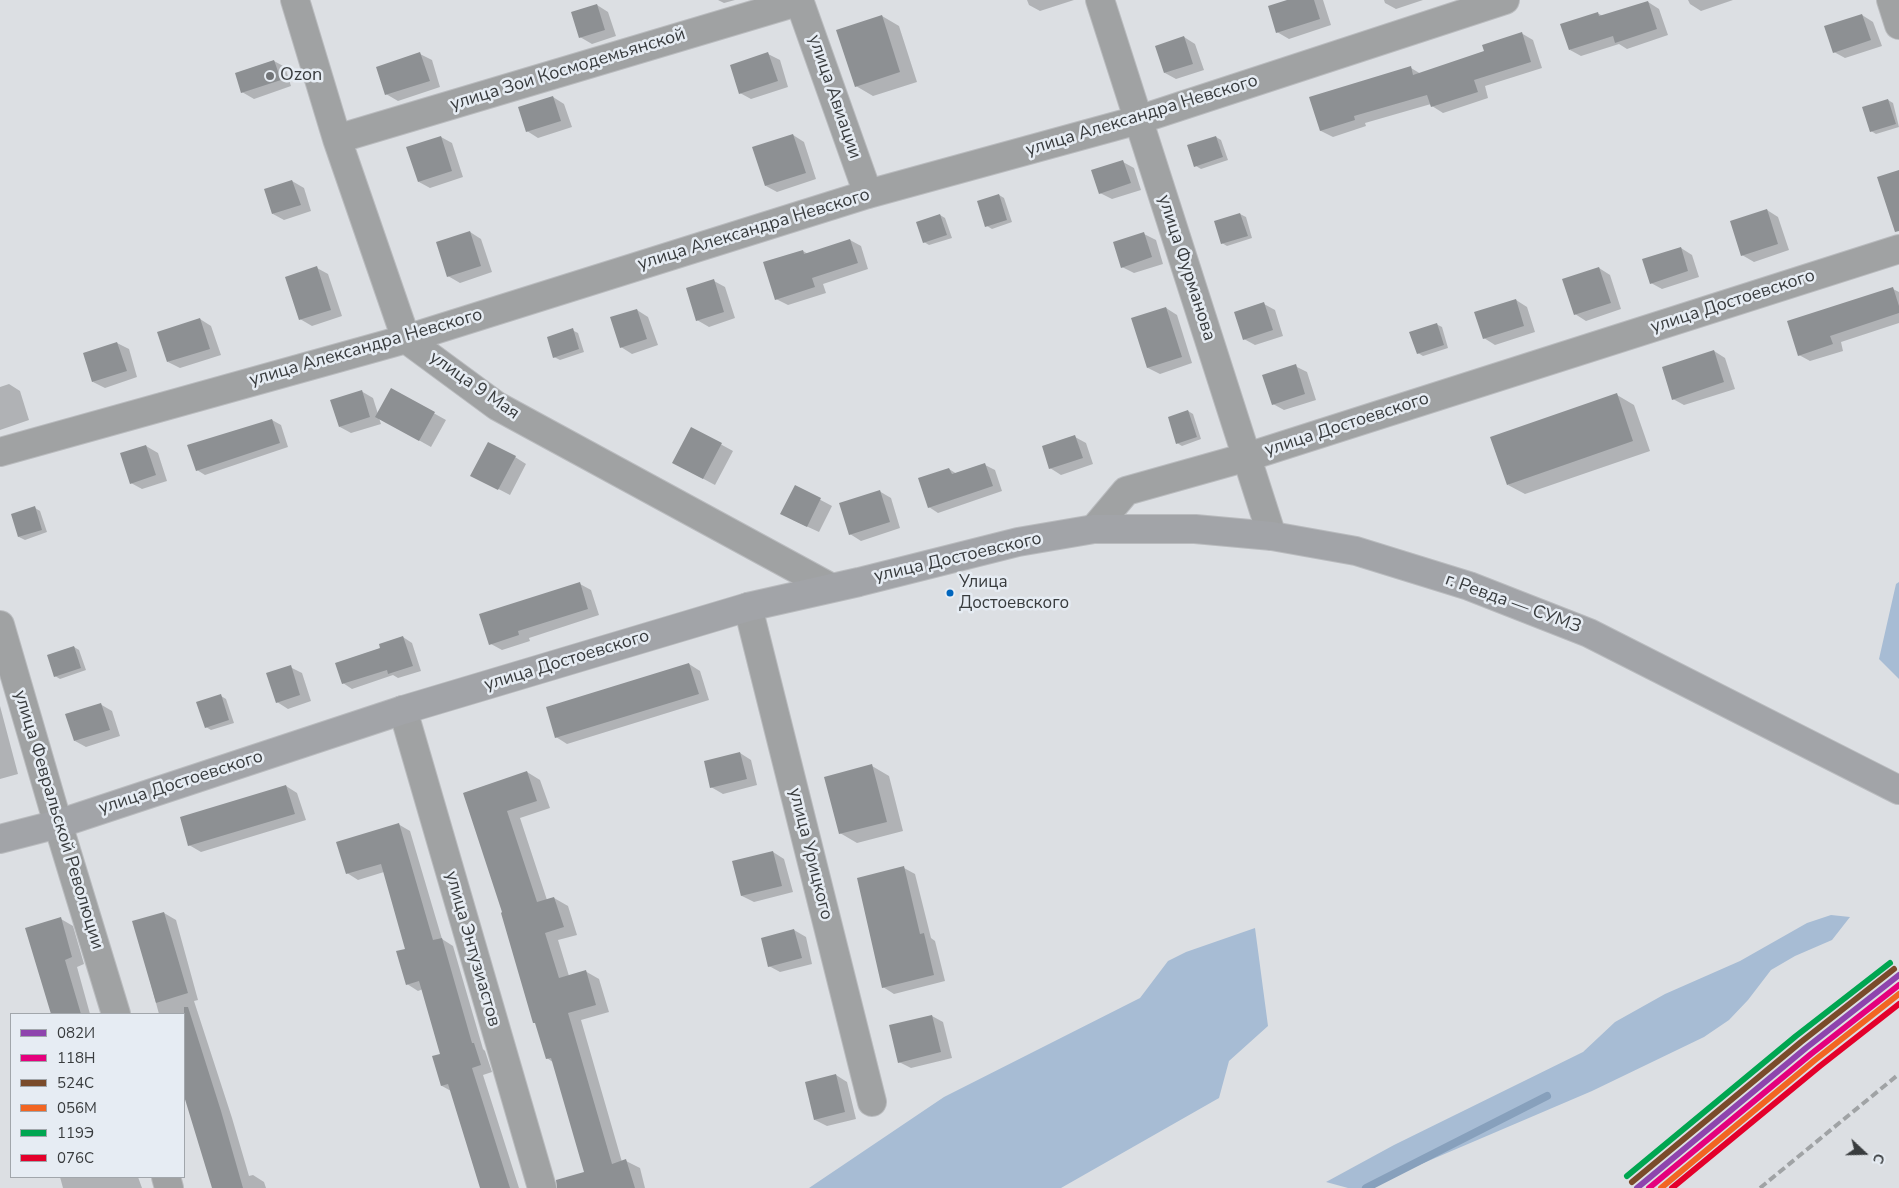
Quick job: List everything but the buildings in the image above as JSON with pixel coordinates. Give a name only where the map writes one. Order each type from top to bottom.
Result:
[{"type":"main road","name":"улица Достоевского","points":[[0,840],[58,824],[403,710],[748,607],[830,587],[860,582],[1018,542],[1094,529]]},
{"type":"main road","name":"г. Ревда — СУМЗ","points":[[1094,529],[1195,530],[1272,536],[1356,551],[1469,586],[1589,633],[1899,790]]},
{"type":"street","points":[[295,0],[336,139],[406,339]]},
{"type":"street","name":"улица Фурманова","points":[[1100,0],[1272,536]]},
{"type":"street","name":"улица Александра Невского","points":[[0,452],[406,339],[868,194],[1138,120],[1505,0]]},
{"type":"street","points":[[1891,0],[1899,25]]},
{"type":"street","name":"улица Зои Космодемьянской","points":[[336,139],[800,1]]},
{"type":"street","name":"улица Авиации","points":[[800,1],[868,194]]},
{"type":"street","name":"улица Достоевского","points":[[1094,529],[1126,491],[1247,457],[1899,249]]},
{"type":"street","name":"улица 9 Мая","points":[[406,339],[497,406],[830,587]]},
{"type":"street","name":"улица Урицкого","points":[[748,607],[872,1102]]},
{"type":"street","name":"улица Февральской Революции","points":[[0,626],[116,1013]]},
{"type":"street","name":"улица Энтузиастов","points":[[403,710],[542,1188]]},
{"type":"shaded area","points":[[1899,582],[1899,679],[1879,659],[1896,584]]},
{"type":"shaded area","points":[[1831,915],[1850,917],[1832,940],[1795,956],[1771,970],[1748,1000],[1729,1020],[1704,1037],[1592,1091],[1365,1188],[1348,1188],[1326,1182],[1394,1145],[1583,1052],[1615,1022],[1665,994],[1740,961],[1807,923]]},
{"type":"shaded area","points":[[1255,928],[1268,1026],[1229,1061],[1219,1098],[1061,1188],[809,1188],[944,1097],[1140,998],[1168,961],[1186,952]]},
{"type":"waterway","points":[[1366,1188],[1547,1096]]},
{"type":"railway","points":[[1760,1188],[1899,1074]]},
{"type":"transit line","name":"119Э","points":[[1627,1176],[1796,1036],[1890,963]]},
{"type":"transit line","name":"524С","points":[[1632,1182],[1801,1042],[1894,969]]},
{"type":"transit line","name":"082И","points":[[1637,1188],[1806,1048],[1899,975]]},
{"type":"transit line","name":"118Н","points":[[1649,1188],[1811,1054],[1899,985]]},
{"type":"transit line","name":"056М","points":[[1661,1188],[1815,1060],[1899,994]]},
{"type":"transit line","name":"076С","points":[[1672,1188],[1820,1066],[1899,1004]]},
{"type":"place","name":"Ozon","points":[[270,76]]},
{"type":"place","name":"Улица Достоевского","points":[[950,593]]}]
